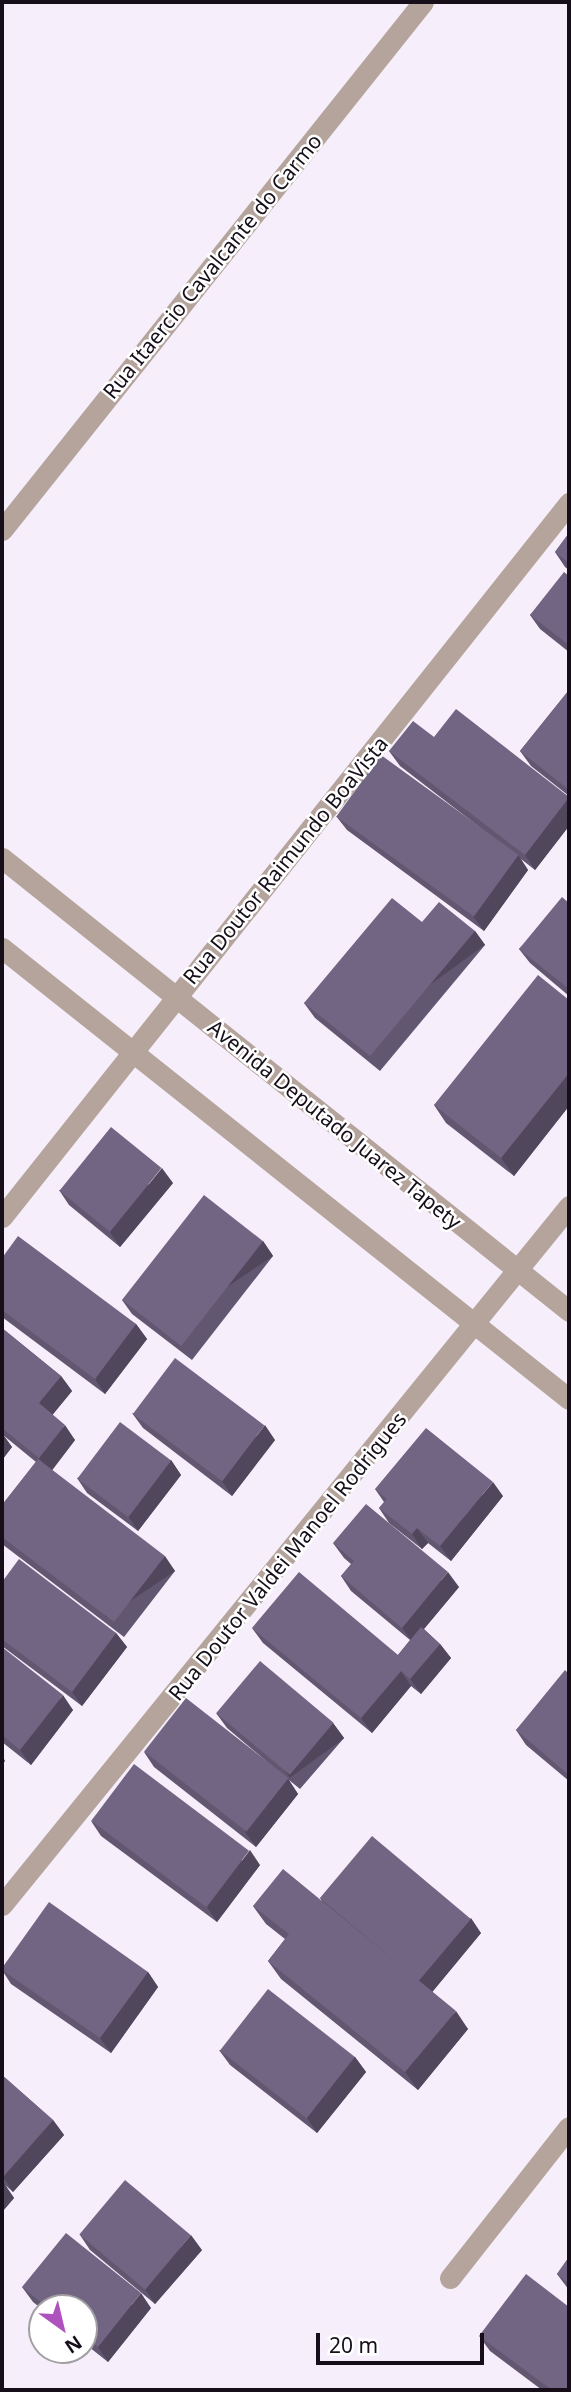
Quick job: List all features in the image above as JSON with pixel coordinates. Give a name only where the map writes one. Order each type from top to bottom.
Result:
[{"type":"street","name":"Rua Itaercio Cavalcante do Carmo","points":[[2,530],[422,2]]},
{"type":"street","name":"Rua Doutor Raimundo BoaVista","points":[[2,1217],[131,1050],[569,503]]},
{"type":"street","name":"Avenida Deputado Juarez Tapety","points":[[2,858],[569,1311]]},
{"type":"street","points":[[2,948],[569,1399]]},
{"type":"street","name":"Rua Doutor Valdei Manoel Rodrigues","points":[[2,1905],[477,1324],[569,1206]]},
{"type":"street","points":[[450,2278],[569,2127]]},
{"type":"building","points":[[569,533],[569,563],[555,552]]},
{"type":"building","points":[[564,572],[569,576],[569,645],[530,615]]},
{"type":"building","points":[[569,690],[569,790],[520,751]]},
{"type":"building","points":[[456,709],[569,797],[525,855],[389,751],[413,721],[434,737]]},
{"type":"building","points":[[381,755],[519,855],[474,916],[336,816]]},
{"type":"building","points":[[562,897],[569,903],[569,989],[519,949]]},
{"type":"building","points":[[392,898],[422,922],[439,902],[475,931],[370,1056],[304,1003]]},
{"type":"building","points":[[538,975],[569,1000],[569,1073],[501,1158],[434,1105]]},
{"type":"building","points":[[111,1127],[162,1168],[110,1232],[59,1191]]},
{"type":"building","points":[[204,1195],[263,1241],[181,1346],[122,1300]]},
{"type":"building","points":[[18,1236],[136,1324],[95,1379],[2,1310],[2,1258]]},
{"type":"building","points":[[2,1328],[61,1376],[39,1403],[65,1425],[39,1458],[2,1428]]},
{"type":"building","points":[[175,1358],[264,1425],[222,1481],[133,1414]]},
{"type":"building","points":[[120,1422],[171,1461],[128,1517],[77,1479]]},
{"type":"building","points":[[426,1428],[493,1482],[440,1546],[417,1528],[412,1534],[379,1508],[387,1499],[375,1489]]},
{"type":"building","points":[[38,1459],[165,1556],[114,1622],[2,1537],[2,1505]]},
{"type":"building","points":[[366,1504],[448,1572],[402,1628],[341,1576],[354,1561],[333,1543]]},
{"type":"building","points":[[19,1559],[116,1633],[72,1692],[2,1639],[2,1582]]},
{"type":"building","points":[[299,1572],[398,1655],[421,1627],[440,1644],[410,1679],[401,1671],[361,1718],[252,1628]]},
{"type":"building","points":[[2,1647],[63,1695],[20,1750],[2,1735]]},
{"type":"building","points":[[260,1661],[334,1723],[290,1775],[216,1713]]},
{"type":"building","points":[[565,1670],[569,1674],[569,1775],[516,1730]]},
{"type":"building","points":[[186,1698],[288,1778],[247,1832],[144,1752]]},
{"type":"building","points":[[134,1764],[249,1851],[206,1907],[91,1821]]},
{"type":"building","points":[[372,1836],[471,1919],[419,1981],[320,1898]]},
{"type":"building","points":[[283,1869],[456,2011],[405,2072],[268,1961],[289,1934],[253,1906]]},
{"type":"building","points":[[49,1902],[148,1972],[100,2038],[2,1970]]},
{"type":"building","points":[[268,1989],[355,2057],[307,2118],[220,2050]]},
{"type":"building","points":[[2,2075],[53,2120],[3,2177],[2,2176]]},
{"type":"building","points":[[125,2180],[191,2235],[145,2290],[79,2234]]},
{"type":"building","points":[[66,2233],[141,2293],[98,2347],[98,2294],[31,2294],[22,2287]]},
{"type":"building","points":[[569,2257],[569,2284],[557,2274]]},
{"type":"building","points":[[526,2274],[569,2307],[569,2390],[552,2390],[479,2336]]}]
